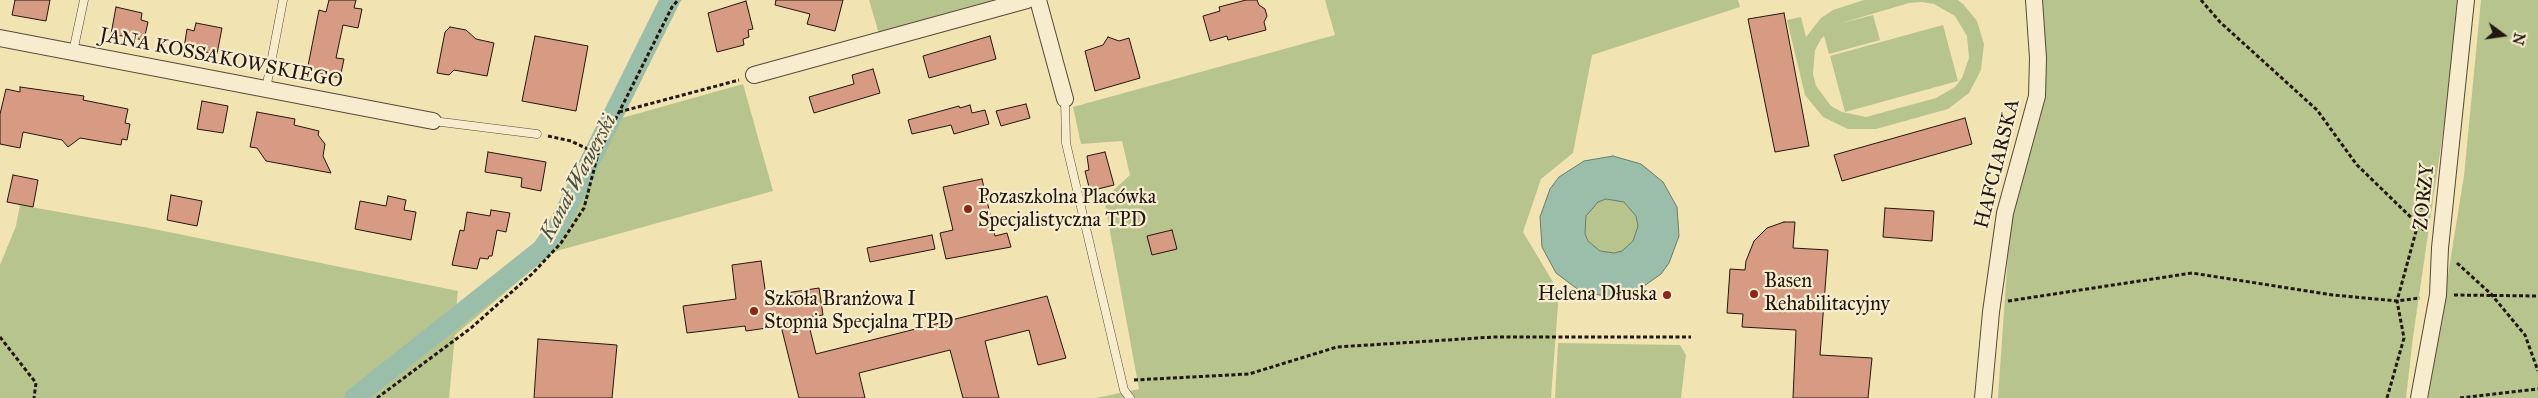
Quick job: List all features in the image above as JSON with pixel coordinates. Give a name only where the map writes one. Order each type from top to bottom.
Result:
[{"type":"street","points":[[754,75],[1027,0]]},
{"type":"street","points":[[1038,0],[1065,99]]},
{"type":"street","name":"HAFCIARSKA","points":[[1984,398],[1992,304],[2005,213],[2038,96],[2039,77],[2034,0]]},
{"type":"street","name":"ZORZY","points":[[2419,398],[2438,295],[2440,248],[2466,0]]},
{"type":"street","name":"JANA KOSSAKOWSKIEGO","points":[[0,38],[433,121]]},
{"type":"lane","points":[[74,52],[84,0]]},
{"type":"lane","points":[[266,89],[283,0]]},
{"type":"lane","points":[[1065,99],[1066,143],[1121,380],[1124,390],[1130,398]]},
{"type":"lane","points":[[433,121],[537,134]]},
{"type":"path","points":[[377,398],[471,328],[532,274],[561,242],[584,208],[597,154],[672,7],[678,0]]},
{"type":"path","points":[[2201,0],[2220,22],[2317,110],[2357,165],[2440,248],[2491,294],[2524,335],[2538,371]]},
{"type":"path","points":[[618,112],[754,75]]},
{"type":"path","points":[[537,134],[571,141],[597,154]]},
{"type":"path","points":[[2387,398],[2404,338],[2397,301],[2418,224],[2430,169]]},
{"type":"path","points":[[1992,304],[2192,273],[2333,295],[2397,301],[2438,295],[2491,294],[2538,296]]},
{"type":"path","points":[[1121,380],[1249,374],[1337,347],[1494,337],[1691,336]]},
{"type":"path","points":[[0,337],[36,383],[34,398]]},
{"type":"path","points":[[2460,398],[2538,389]]},
{"type":"green space","points":[[664,0],[682,0],[674,9],[626,106],[605,112],[660,4]]},
{"type":"green space","points":[[869,0],[1000,0],[879,34]]},
{"type":"green space","points":[[1325,0],[1738,0],[1740,7],[1592,55],[1573,153],[1541,179],[1523,232],[1559,292],[1551,398],[1096,398],[1139,389],[1104,199],[1130,175],[1122,141],[1081,144],[1073,107],[1335,35]]},
{"type":"green space","points":[[1864,0],[1958,0],[1977,21],[1984,44],[1981,70],[1969,93],[1948,109],[1876,129],[1848,129],[1823,117],[1805,95],[1787,20],[1801,17],[1806,37],[1821,18],[1833,10]],"holes":[[[1922,2],[1934,4],[1955,16],[1967,36],[1969,58],[1962,78],[1955,87],[1936,98],[1866,117],[1842,112],[1831,106],[1816,86],[1813,74],[1815,50],[1824,36],[1829,54],[1880,40],[1873,15],[1838,24],[1909,3]]]},
{"type":"green space","points":[[2042,0],[2458,0],[2450,84],[2413,337],[2406,398],[1998,398],[2011,211],[2038,82]]},
{"type":"green space","points":[[2481,0],[2538,0],[2538,398],[2428,398],[2464,176]]},
{"type":"green space","points":[[1943,25],[1958,81],[1845,112],[1830,56]]},
{"type":"green space","points":[[743,84],[773,191],[553,252],[455,335],[449,398],[0,398],[0,265],[16,226],[20,205],[149,228],[458,291],[456,311],[504,276],[544,233],[597,125]]},
{"type":"green space","points":[[1611,199],[1621,201],[1630,207],[1636,216],[1638,226],[1636,236],[1630,245],[1621,251],[1611,253],[1601,251],[1592,245],[1586,236],[1584,226],[1586,216],[1592,207],[1601,201]]},
{"type":"green space","points":[[1558,343],[1680,345],[1686,355],[1681,398],[1555,398]]},
{"type":"shaded area","points":[[1613,156],[1641,164],[1663,182],[1677,207],[1679,236],[1669,263],[1661,274],[1637,291],[1609,297],[1580,291],[1556,273],[1542,247],[1540,217],[1550,189],[1559,177],[1584,161]],"holes":[[[1606,199],[1624,202],[1636,216],[1638,226],[1633,241],[1622,251],[1614,253],[1600,251],[1588,241],[1585,234],[1586,216],[1598,202]]]},
{"type":"building","points":[[15,0],[50,0],[46,21],[12,15]]},
{"type":"building","points":[[329,0],[356,0],[354,8],[362,9],[358,28],[343,25],[336,58],[344,59],[340,78],[307,71],[319,10],[326,12]]},
{"type":"building","points":[[776,0],[843,0],[835,31],[807,24],[810,14],[775,5]]},
{"type":"building","points":[[1246,0],[1257,0],[1259,5],[1265,9],[1267,16],[1264,22],[1266,30],[1228,40],[1227,36],[1210,41],[1203,16],[1220,11],[1219,7]]},
{"type":"building","points":[[746,1],[753,29],[748,30],[749,37],[743,39],[744,45],[717,52],[708,13]]},
{"type":"building","points":[[116,7],[142,13],[141,20],[148,22],[144,40],[111,34]]},
{"type":"building","points":[[1784,13],[1809,146],[1775,152],[1748,19]]},
{"type":"building","points":[[196,23],[222,28],[217,54],[184,48],[187,29],[194,31]]},
{"type":"building","points":[[450,27],[466,30],[476,39],[494,43],[487,76],[454,70],[449,75],[437,73],[445,32]]},
{"type":"building","points":[[535,36],[588,46],[576,111],[522,101]]},
{"type":"building","points":[[990,36],[996,59],[929,78],[923,56]]},
{"type":"building","points":[[1108,37],[1119,41],[1129,38],[1140,78],[1095,91],[1085,51],[1103,45]]},
{"type":"building","points":[[873,69],[880,93],[814,113],[809,97],[854,84],[852,75]]},
{"type":"building","points":[[20,87],[84,96],[83,100],[128,109],[125,123],[130,124],[127,140],[122,139],[121,145],[80,138],[68,147],[62,140],[23,132],[20,148],[0,144],[0,114],[6,89],[20,92]]},
{"type":"building","points":[[202,101],[228,106],[223,133],[197,129]]},
{"type":"building","points":[[1026,104],[1030,118],[1001,126],[996,111]]},
{"type":"building","points":[[970,105],[972,113],[985,110],[989,124],[954,134],[951,125],[912,134],[908,120],[959,106],[960,108]]},
{"type":"building","points":[[257,112],[295,119],[294,125],[319,131],[318,135],[325,144],[323,156],[331,173],[266,161],[257,148],[250,147]]},
{"type":"building","points":[[1965,118],[1972,144],[1842,181],[1834,155]]},
{"type":"building","points":[[488,152],[546,162],[541,191],[521,187],[522,178],[485,172]]},
{"type":"building","points":[[1105,152],[1114,185],[1090,191],[1085,171],[1089,170],[1087,156]]},
{"type":"building","points":[[13,175],[38,180],[33,207],[7,202]]},
{"type":"building","name":"Pozaszkolna Placówka Specjalistyczna TPD","points":[[982,179],[995,236],[1007,233],[1011,247],[946,259],[940,233],[953,230],[943,187]]},
{"type":"building","points":[[171,195],[202,201],[197,226],[167,220]]},
{"type":"building","points":[[388,196],[406,200],[404,210],[416,212],[411,240],[355,229],[360,201],[386,206]]},
{"type":"building","points":[[1885,208],[1934,211],[1932,241],[1883,237]]},
{"type":"building","points":[[491,210],[510,213],[506,232],[497,230],[492,256],[489,256],[488,259],[480,258],[477,269],[452,265],[460,230],[464,231],[467,212],[490,216]]},
{"type":"building","points":[[1784,222],[1795,222],[1793,248],[1828,250],[1820,355],[1872,358],[1868,398],[1793,398],[1796,330],[1742,327],[1743,314],[1727,313],[1730,269],[1745,270],[1746,261],[1754,241],[1767,228]]},
{"type":"building","points":[[1172,230],[1177,249],[1152,255],[1147,236]]},
{"type":"building","points":[[932,235],[935,249],[870,262],[867,248]]},
{"type":"building","points":[[761,261],[766,296],[819,288],[823,315],[807,317],[816,354],[1047,296],[1066,358],[1038,365],[1029,330],[985,341],[999,398],[963,398],[950,350],[859,373],[865,398],[799,398],[781,326],[746,331],[745,326],[687,333],[683,306],[736,299],[732,265]]},
{"type":"building","points":[[538,339],[617,345],[612,398],[534,398]]},
{"type":"waterway","name":"Kanał Wawerski","points":[[354,398],[542,249],[558,226],[670,0]]},
{"type":"place","name":"Pozaszkolna Placówka Specjalistyczna TPD","points":[[968,209]]},
{"type":"place","name":"Basen Rehabilitacyjny","points":[[1754,294]]},
{"type":"place","name":"Helena Dłuska","points":[[1667,295]]},
{"type":"place","name":"Szkoła Branżowa I Stopnia Specjalna TPD","points":[[754,311]]}]
